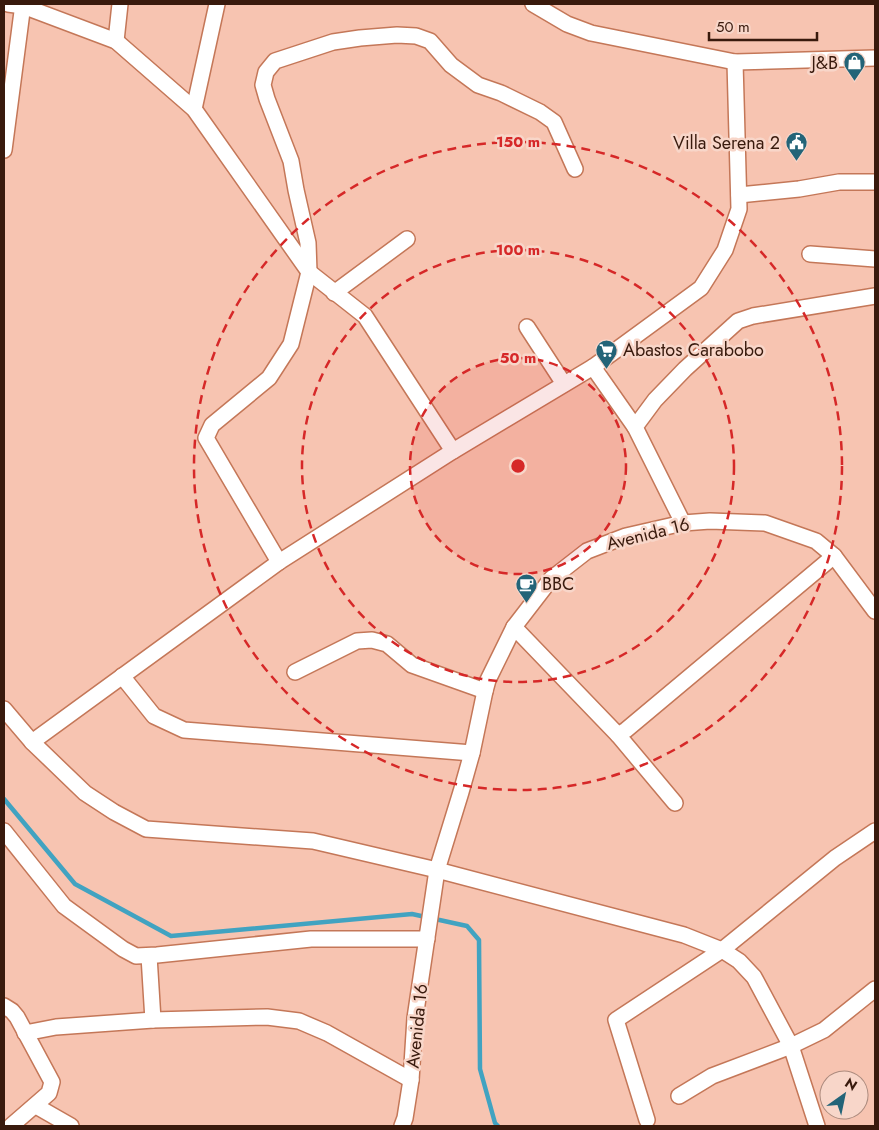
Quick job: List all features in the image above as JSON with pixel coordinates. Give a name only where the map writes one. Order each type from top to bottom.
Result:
[{"type":"street","points":[[8,4],[23,5],[116,41],[194,108],[309,272],[365,316],[453,451]]},
{"type":"street","points":[[116,41],[120,4]]},
{"type":"street","points":[[194,108],[217,4]]},
{"type":"street","points":[[533,4],[567,24],[590,33],[735,62],[875,58]]},
{"type":"street","points":[[4,150],[23,5]]},
{"type":"street","points":[[279,562],[206,438],[212,425],[269,378],[291,344],[309,272],[308,243],[291,161],[263,85],[266,72],[275,61],[334,42],[396,35],[416,36],[430,41],[451,65],[478,85],[501,93],[540,112],[554,122],[575,169]]},
{"type":"street","points":[[32,742],[279,562],[453,451],[593,367],[701,288],[725,250],[739,209],[735,62]]},
{"type":"street","points":[[739,195],[839,182],[875,182]]},
{"type":"street","points":[[334,293],[407,239]]},
{"type":"street","points":[[810,254],[875,259]]},
{"type":"street","points":[[635,427],[656,400],[685,369],[738,321],[753,316],[875,296]]},
{"type":"street","points":[[526,327],[564,384]]},
{"type":"street","points":[[593,367],[635,427],[683,524]]},
{"type":"street","name":"Avenida 16","points":[[402,1126],[411,1080],[415,1018],[436,870],[472,753],[488,680],[514,627],[551,579],[587,551],[626,536],[683,524],[710,521],[765,523],[816,541],[834,556],[875,612]]},
{"type":"street","points":[[618,735],[834,556]]},
{"type":"street","points":[[514,627],[618,735],[675,803]]},
{"type":"street","points":[[294,672],[357,640],[372,640],[387,644],[412,665],[485,691]]},
{"type":"street","points":[[122,676],[154,716],[184,730],[472,753]]},
{"type":"street","points":[[4,709],[32,742],[85,793],[114,812],[146,829],[313,840],[684,935],[722,950],[739,961],[754,976],[791,1046],[816,1126]]},
{"type":"street","points":[[4,831],[64,906],[123,949],[136,956],[312,939],[428,932]]},
{"type":"street","points":[[647,1120],[616,1020],[722,950],[834,858],[875,831]]},
{"type":"street","points":[[149,956],[153,1020]]},
{"type":"street","points":[[679,1096],[712,1076],[791,1046],[824,1030],[875,989]]},
{"type":"street","points":[[4,1006],[17,1017],[52,1082],[50,1093],[12,1126]]},
{"type":"street","points":[[26,1033],[56,1027],[153,1020],[267,1017],[299,1021],[327,1033],[411,1080]]},
{"type":"street","points":[[36,1106],[70,1126]]},
{"type":"waterway","points":[[4,799],[75,884],[171,936],[412,914],[467,926],[479,940],[480,1069],[495,1123],[498,1126]]},
{"type":"place","name":"J&B","points":[[854,82]]},
{"type":"place","name":"Villa Serena 2","points":[[796,162]]},
{"type":"place","name":"Abastos Carabobo","points":[[607,369]]},
{"type":"place","name":"BBC","points":[[526,603]]}]
